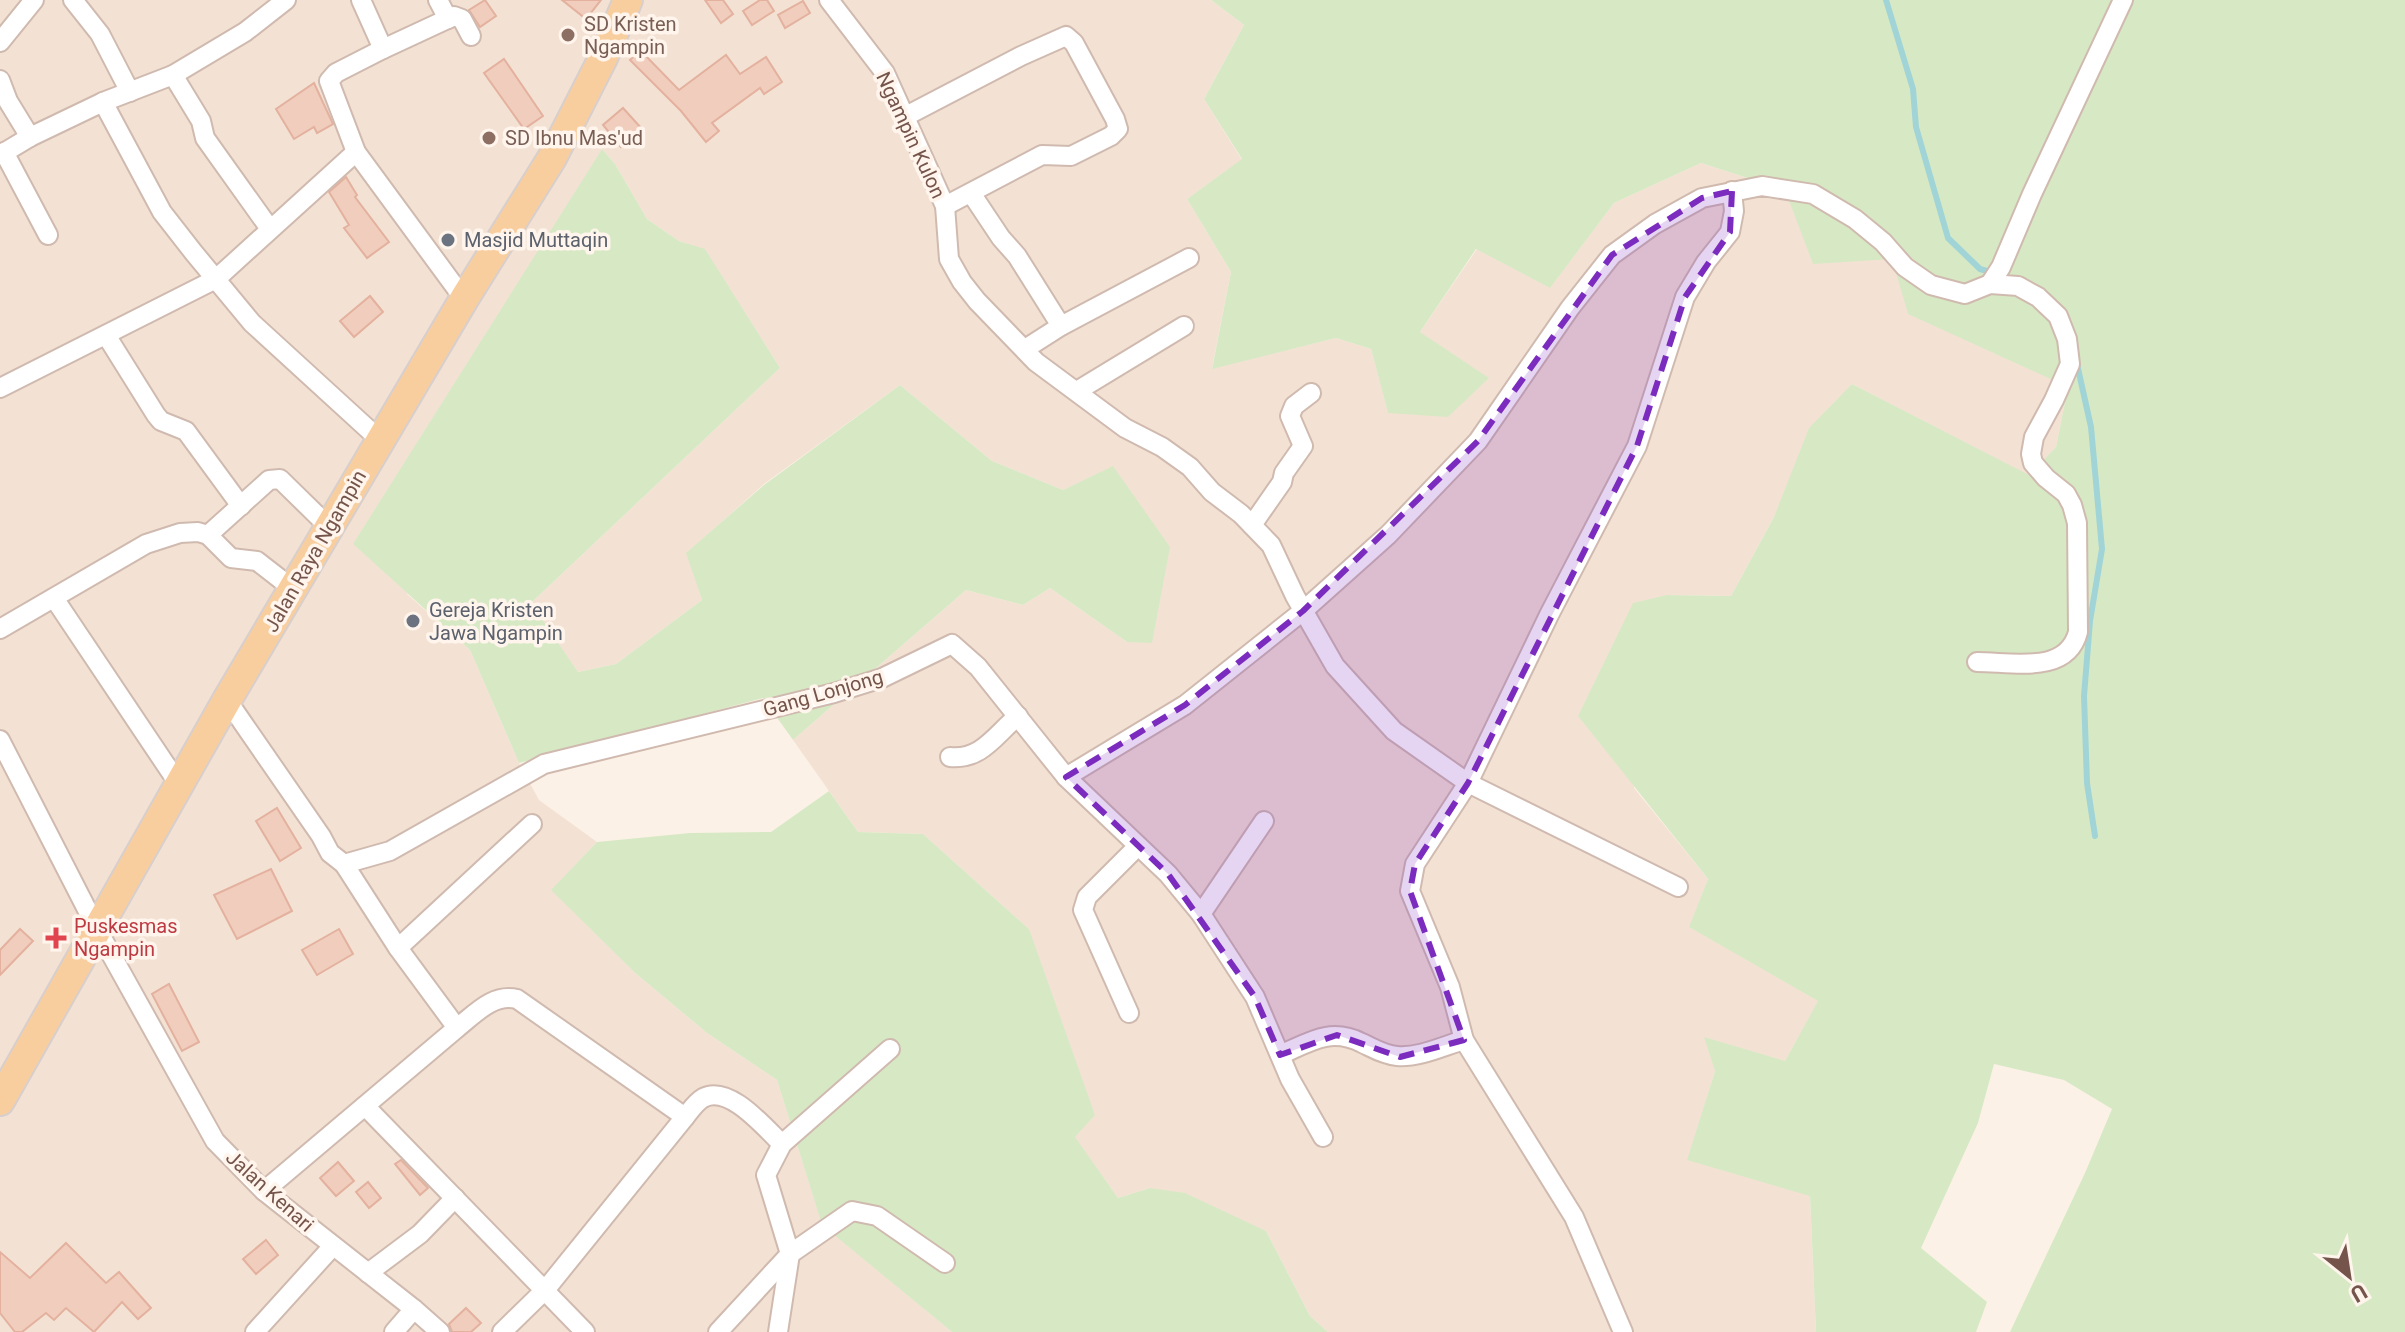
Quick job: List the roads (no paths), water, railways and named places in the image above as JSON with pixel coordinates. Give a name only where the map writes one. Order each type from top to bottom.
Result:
[{"type":"main road","name":"Jalan Raya Ngampin","points":[[0,1101],[178,783],[464,299],[552,158],[603,58],[628,0]]},
{"type":"street","points":[[0,42],[34,0]]},
{"type":"street","points":[[73,0],[100,34],[130,92]]},
{"type":"street","points":[[48,235],[2,153],[103,102],[173,75],[245,32],[286,0]]},
{"type":"street","points":[[361,0],[383,49]]},
{"type":"street","points":[[438,0],[448,19]]},
{"type":"street","name":"Ngampin Kulon","points":[[829,0],[885,73],[945,206],[949,259],[977,301],[1036,362],[1125,428],[1162,447],[1190,467],[1212,492],[1252,525],[1271,545],[1303,611],[1335,666],[1394,731],[1468,783],[1678,887]]},
{"type":"street","points":[[1990,284],[2001,267],[2050,153],[2123,0]]},
{"type":"street","points":[[464,299],[356,152],[329,81],[336,73],[454,16],[462,19],[471,36]]},
{"type":"street","points":[[906,116],[1066,36],[1074,43],[1115,119],[1118,129],[1111,136],[1071,156],[1042,155],[945,206]]},
{"type":"street","points":[[173,75],[201,121],[205,138],[270,229]]},
{"type":"street","points":[[0,80],[8,101],[30,137]]},
{"type":"street","points":[[103,102],[162,212],[252,323],[380,440]]},
{"type":"street","points":[[1,385],[216,279],[356,152]]},
{"type":"street","points":[[1066,777],[1185,705],[1303,611],[1388,535],[1478,441],[1570,308],[1612,255],[1655,224],[1702,198],[1762,186],[1813,194],[1855,219],[1883,242],[1905,267],[1931,285],[1965,294],[1990,284],[2018,286],[2038,297],[2058,316],[2067,339],[2070,364],[2034,437],[2031,454],[2033,463],[2046,478],[2066,494],[2077,523],[2078,632],[2074,647],[2062,658],[2043,663],[1977,662]]},
{"type":"street","points":[[1623,1332],[1574,1217],[1464,1040],[1450,987],[1410,891],[1415,864],[1468,783],[1549,615],[1637,446],[1685,297],[1706,262],[1730,232],[1734,211],[1732,191]]},
{"type":"street","points":[[971,193],[1017,256],[1061,326]]},
{"type":"street","points":[[1025,349],[1061,326],[1189,258]]},
{"type":"street","points":[[1071,386],[1184,326]]},
{"type":"street","points":[[106,335],[156,415],[161,421],[186,431],[241,506]]},
{"type":"street","points":[[1252,525],[1303,446],[1290,416],[1294,406],[1311,393]]},
{"type":"street","points":[[208,535],[269,480],[280,479],[329,527]]},
{"type":"street","points":[[0,629],[146,544],[163,537],[198,532],[208,535],[231,558],[257,561],[293,589]]},
{"type":"street","points":[[54,598],[178,783]]},
{"type":"street","name":"Gang Lonjong","points":[[344,864],[390,851],[544,764],[834,693],[882,678],[945,645],[957,646],[978,667],[1066,777],[1168,874],[1201,914],[1255,997],[1290,1079],[1323,1137]]},
{"type":"street","points":[[227,700],[330,853],[344,864],[398,948],[457,1028]]},
{"type":"street","points":[[950,757],[975,756],[1018,716]]},
{"type":"street","name":"Jalan Kenari","points":[[0,740],[97,929],[215,1141],[264,1191],[440,1332]]},
{"type":"street","points":[[1201,914],[1264,821]]},
{"type":"street","points":[[398,948],[532,824]]},
{"type":"street","points":[[1129,1013],[1083,910],[1087,897],[1138,846]]},
{"type":"street","points":[[264,1191],[492,1000],[507,997],[517,999],[685,1117]]},
{"type":"street","points":[[1280,1055],[1322,1037],[1337,1035],[1348,1036],[1386,1054],[1400,1057],[1464,1040]]},
{"type":"street","points":[[778,1332],[790,1254],[766,1175],[782,1144],[890,1049]]},
{"type":"street","points":[[502,1332],[546,1289],[704,1097],[719,1095],[734,1099],[782,1144]]},
{"type":"street","points":[[365,1106],[585,1332]]},
{"type":"street","points":[[368,1273],[420,1234],[455,1198]]},
{"type":"street","points":[[718,1332],[790,1254],[852,1211],[877,1216],[945,1263]]},
{"type":"street","points":[[255,1332],[333,1246]]},
{"type":"street","points":[[394,1332],[414,1309]]},
{"type":"waterway","points":[[1886,0],[1913,89],[1916,127],[1948,238],[1980,269],[1994,273]]},
{"type":"waterway","points":[[2077,364],[2091,427],[2102,549],[2090,621],[2084,696],[2087,783],[2095,836]]},
{"type":"place","name":"SD Kristen Ngampin","points":[[568,35]]},
{"type":"place","name":"SD Ibnu Mas'ud","points":[[489,138]]},
{"type":"place","name":"Masjid Muttaqin","points":[[448,240]]},
{"type":"place","name":"Gereja Kristen Jawa Ngampin","points":[[413,621]]},
{"type":"place","name":"Puskesmas Ngampin","points":[[56,938]]}]
